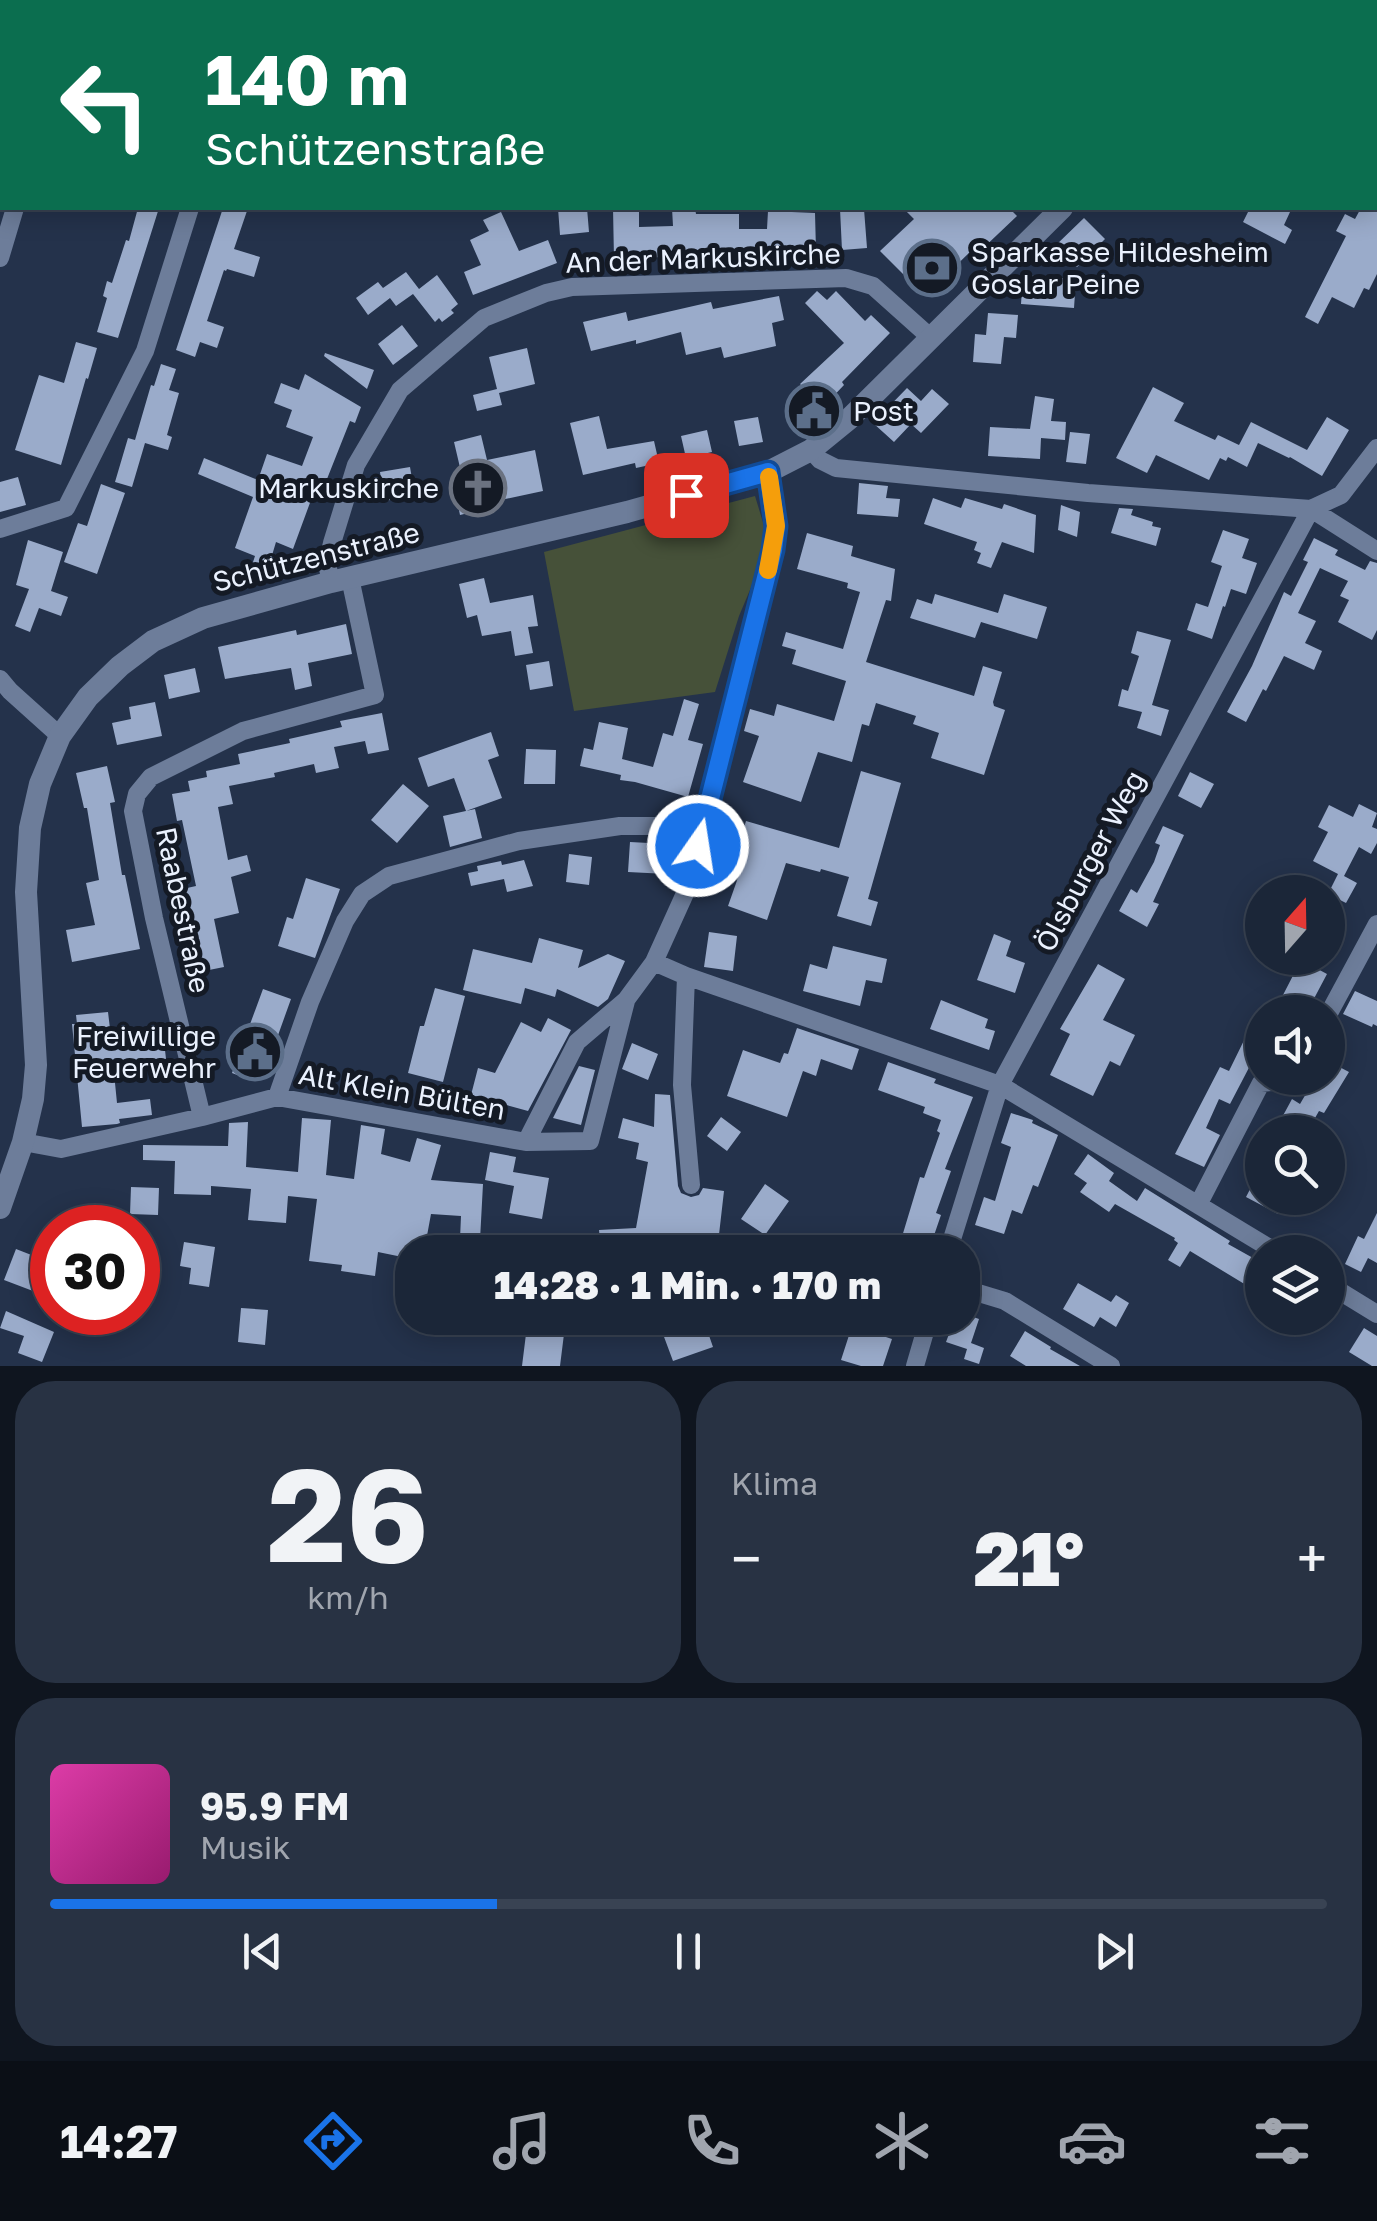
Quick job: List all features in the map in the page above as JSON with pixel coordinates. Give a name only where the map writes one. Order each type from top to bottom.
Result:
[{"type":"street","points":[[0,258],[14,210]]},
{"type":"street","points":[[0,529],[66,508],[144,351],[189,210]]},
{"type":"street","name":"Schützenstraße","points":[[0,1208],[7,1167],[23,1142],[36,1065],[26,892],[30,828],[40,784],[60,736],[88,697],[120,666],[153,641],[203,618],[341,580],[627,512],[768,472],[811,450],[849,419],[1060,210]]},
{"type":"street","name":"An der Markuskirche","points":[[341,580],[327,564],[356,465],[400,390],[484,318],[572,287],[846,278],[873,286],[930,337]]},
{"type":"street","points":[[811,450],[836,468],[1088,493],[1312,509],[1341,496],[1377,448]]},
{"type":"street","name":"Alt Klein Bülten","points":[[23,1142],[60,1149],[202,1118],[276,1097],[526,1142],[577,1042],[626,1000],[654,962],[687,889],[773,550],[776,526],[768,472]]},
{"type":"street","points":[[1312,509],[1377,552]]},
{"type":"street","name":"Ölsburger Weg","points":[[953,1235],[1000,1085],[1312,509]]},
{"type":"street","name":"Raabestraße","points":[[202,1118],[133,812],[138,794],[151,777],[243,730],[375,695],[341,580]]},
{"type":"street","points":[[0,679],[60,736]]},
{"type":"street","points":[[276,1097],[310,1002],[345,921],[362,894],[389,876],[536,838],[620,826],[702,826]]},
{"type":"street","points":[[1339,995],[1377,924]]},
{"type":"street","points":[[654,962],[1000,1085],[1248,1235]]},
{"type":"street","points":[[686,976],[682,1085],[691,1185]]},
{"type":"street","points":[[526,1142],[590,1141],[626,1000]]},
{"type":"street","points":[[1198,1205],[1255,1095]]},
{"type":"street","points":[[980,1293],[1005,1301],[1111,1366]]},
{"type":"street","points":[[1345,1294],[1377,1314]]},
{"type":"street","points":[[914,1366],[924,1335]]},
{"type":"green space","points":[[755,496],[766,532],[763,559],[739,616],[715,692],[574,711],[544,552]]},
{"type":"building","points":[[137,210],[158,210],[118,338],[97,332],[107,298],[103,296],[107,281],[112,283],[126,240],[129,241]]},
{"type":"building","points":[[222,210],[247,210],[234,249],[260,257],[254,277],[224,270],[207,321],[224,327],[217,348],[200,342],[195,357],[176,350]]},
{"type":"building","points":[[558,210],[587,210],[589,232],[560,235]]},
{"type":"building","points":[[613,210],[639,210],[639,227],[673,226],[672,210],[739,214],[739,229],[767,229],[768,211],[815,213],[816,251],[614,259]]},
{"type":"building","points":[[840,210],[864,210],[867,248],[842,250]]},
{"type":"building","points":[[905,210],[1011,210],[1017,216],[978,253],[973,249],[930,291],[908,269],[903,274],[880,251],[914,219]]},
{"type":"building","points":[[1249,210],[1286,210],[1290,212],[1284,225],[1292,230],[1285,244],[1243,222]]},
{"type":"building","points":[[1360,210],[1377,211],[1377,274],[1354,308],[1332,297],[1318,324],[1305,317],[1346,236],[1336,231],[1345,214],[1355,219]]},
{"type":"building","points":[[501,212],[519,251],[548,240],[557,263],[473,295],[464,272],[481,265],[470,240],[489,231],[483,220]]},
{"type":"building","points":[[1084,218],[1105,239],[1077,267],[1055,246]]},
{"type":"building","points":[[406,272],[419,289],[437,275],[458,304],[451,310],[454,313],[435,322],[413,294],[396,306],[390,298],[368,315],[356,298],[378,282],[383,288]]},
{"type":"building","points":[[1023,275],[1076,279],[1074,308],[1021,304]]},
{"type":"building","points":[[817,291],[827,300],[836,291],[865,321],[871,315],[890,333],[823,407],[800,384],[844,343],[805,303]]},
{"type":"building","points":[[779,296],[784,320],[772,323],[776,346],[724,358],[721,347],[686,355],[681,332],[591,351],[583,322],[626,312],[628,321],[711,302],[713,309]]},
{"type":"building","points":[[988,313],[1018,315],[1016,338],[1004,337],[1001,364],[973,362],[975,334],[986,335]]},
{"type":"building","points":[[402,325],[418,346],[393,365],[378,344]]},
{"type":"building","points":[[76,342],[97,348],[61,465],[15,450],[39,375],[64,383]]},
{"type":"building","points":[[527,348],[535,384],[499,393],[502,405],[477,411],[473,395],[497,389],[489,357]]},
{"type":"building","points":[[325,353],[374,370],[367,389],[324,356]]},
{"type":"building","points":[[161,364],[176,369],[169,390],[179,393],[167,435],[172,437],[168,450],[145,443],[132,487],[115,482],[128,438],[135,440]]},
{"type":"building","points":[[305,374],[361,407],[355,423],[350,421],[325,484],[318,481],[293,549],[276,542],[267,572],[251,568],[255,556],[235,548],[253,497],[198,474],[204,458],[258,480],[267,454],[302,466],[313,437],[286,427],[292,410],[274,403],[281,383],[299,390]]},
{"type":"building","points":[[1153,387],[1184,403],[1174,421],[1215,440],[1218,435],[1239,445],[1251,422],[1307,450],[1327,417],[1349,430],[1322,476],[1258,443],[1247,467],[1228,457],[1226,461],[1220,458],[1209,480],[1156,455],[1147,473],[1116,458]]},
{"type":"building","points":[[907,388],[921,401],[932,389],[949,404],[921,433],[911,424],[894,442],[873,423]]},
{"type":"building","points":[[1035,396],[1054,399],[1051,421],[1066,422],[1065,440],[1041,438],[1040,459],[988,456],[990,427],[1030,429]]},
{"type":"building","points":[[599,416],[607,449],[654,441],[659,463],[636,468],[635,463],[583,475],[570,423]]},
{"type":"building","points":[[758,417],[763,442],[739,446],[734,421]]},
{"type":"building","points":[[707,430],[712,452],[686,458],[681,436]]},
{"type":"building","points":[[1070,432],[1090,434],[1086,464],[1066,462]]},
{"type":"building","points":[[481,435],[487,460],[535,450],[543,491],[496,501],[497,506],[460,515],[456,495],[466,493],[454,442]]},
{"type":"building","points":[[410,467],[415,496],[384,501],[380,472]]},
{"type":"building","points":[[18,477],[26,505],[0,512],[0,482]]},
{"type":"building","points":[[859,483],[888,486],[886,498],[900,499],[898,517],[857,514]]},
{"type":"building","points":[[101,484],[125,493],[97,574],[64,562],[78,523],[87,526]]},
{"type":"building","points":[[933,498],[961,508],[965,498],[1002,509],[1004,504],[1036,515],[1034,553],[1002,542],[991,568],[977,563],[981,553],[974,550],[977,542],[924,524]]},
{"type":"building","points":[[1061,505],[1080,512],[1077,537],[1058,530]]},
{"type":"building","points":[[1119,508],[1133,509],[1131,515],[1161,528],[1156,546],[1111,533]]},
{"type":"building","points":[[1223,530],[1249,539],[1242,558],[1257,563],[1246,594],[1231,589],[1212,639],[1187,630],[1196,603],[1208,607],[1222,566],[1211,562]]},
{"type":"building","points":[[807,533],[853,546],[851,556],[895,569],[891,601],[886,600],[866,662],[974,696],[983,666],[1002,672],[993,702],[1005,710],[984,775],[931,758],[939,733],[913,724],[916,716],[876,703],[869,726],[862,724],[852,762],[818,752],[801,802],[743,782],[759,736],[744,731],[750,709],[774,716],[777,704],[834,721],[846,681],[792,664],[796,650],[782,646],[786,632],[843,649],[860,592],[847,588],[848,583],[797,569]]},
{"type":"building","points":[[1314,538],[1338,550],[1335,555],[1365,570],[1370,561],[1377,563],[1377,630],[1372,640],[1338,622],[1349,600],[1340,596],[1348,581],[1320,568],[1298,613],[1316,621],[1305,643],[1322,651],[1314,670],[1284,656],[1246,722],[1227,712],[1284,592],[1291,596],[1308,562],[1303,560]]},
{"type":"building","points":[[28,540],[63,552],[51,591],[68,597],[61,616],[39,608],[30,632],[15,626],[29,589],[16,585]]},
{"type":"building","points":[[484,578],[490,603],[533,595],[538,626],[528,627],[533,653],[515,656],[511,631],[482,636],[477,615],[467,618],[459,584]]},
{"type":"building","points":[[935,594],[998,613],[1004,594],[1047,607],[1037,639],[981,622],[975,638],[910,618],[917,599],[932,604]]},
{"type":"building","points":[[346,624],[352,654],[308,663],[312,686],[295,690],[291,668],[225,679],[218,647]]},
{"type":"building","points":[[1137,631],[1171,640],[1152,705],[1169,710],[1161,736],[1137,728],[1142,712],[1118,706],[1122,689],[1128,691],[1139,656],[1131,653]]},
{"type":"building","points":[[549,661],[553,686],[530,690],[526,665]]},
{"type":"building","points":[[195,668],[200,692],[169,699],[164,675]]},
{"type":"building","points":[[684,699],[699,704],[688,740],[703,744],[688,797],[580,766],[584,748],[593,750],[599,722],[628,728],[622,759],[653,767],[663,733],[673,736]]},
{"type":"building","points":[[155,702],[162,736],[117,745],[112,723],[131,719],[129,707]]},
{"type":"building","points":[[382,713],[389,750],[368,754],[365,741],[334,747],[339,768],[316,773],[314,764],[229,786],[233,804],[218,807],[228,860],[247,855],[251,871],[231,877],[239,913],[214,919],[224,967],[194,973],[178,890],[196,886],[182,820],[177,821],[172,794],[190,791],[188,781],[207,777],[206,771],[240,764],[238,754],[342,727],[340,721]]},
{"type":"building","points":[[491,732],[499,756],[488,760],[502,798],[466,811],[454,778],[428,787],[418,758]]},
{"type":"building","points":[[526,749],[556,750],[555,784],[524,784]]},
{"type":"building","points":[[107,766],[115,802],[110,803],[122,875],[140,949],[72,962],[66,930],[95,925],[86,883],[99,880],[87,808],[76,773]]},
{"type":"building","points":[[861,771],[901,783],[868,899],[878,902],[871,926],[837,916],[849,877],[786,863],[767,920],[728,906],[747,852],[737,849],[746,821],[839,848]]},
{"type":"building","points":[[1190,772],[1214,784],[1201,808],[1178,796]]},
{"type":"building","points":[[403,784],[429,806],[397,843],[371,820]]},
{"type":"building","points":[[1359,804],[1377,813],[1372,827],[1377,829],[1377,843],[1371,854],[1359,847],[1345,875],[1338,875],[1313,861],[1328,832],[1318,827],[1329,805],[1353,817]]},
{"type":"building","points":[[475,809],[482,838],[450,847],[443,816]]},
{"type":"building","points":[[1163,826],[1184,835],[1153,902],[1159,904],[1147,927],[1119,911],[1131,889],[1137,893],[1154,862],[1160,845],[1155,843]]},
{"type":"building","points":[[630,842],[668,844],[667,874],[628,872]]},
{"type":"building","points":[[569,854],[592,857],[589,885],[566,882]]},
{"type":"building","points":[[524,860],[533,886],[507,892],[504,879],[471,886],[468,873],[478,871],[477,866]]},
{"type":"building","points":[[1345,877],[1357,883],[1345,902]]},
{"type":"building","points":[[306,878],[340,889],[315,958],[278,946],[287,917],[293,919]]},
{"type":"building","points":[[709,932],[737,936],[733,971],[704,967]]},
{"type":"building","points":[[994,934],[1011,941],[1006,956],[1025,963],[1015,993],[977,980]]},
{"type":"building","points":[[539,938],[583,950],[578,968],[608,954],[625,961],[608,999],[598,1007],[557,989],[555,997],[525,988],[521,1004],[463,990],[473,949],[532,963]]},
{"type":"building","points":[[833,946],[887,959],[882,983],[866,980],[860,1006],[803,991],[810,964],[827,969]]},
{"type":"building","points":[[1098,964],[1125,979],[1103,1020],[1135,1035],[1120,1066],[1110,1061],[1093,1096],[1050,1075],[1070,1034],[1060,1029]]},
{"type":"building","points":[[1293,975],[1326,975],[1316,995],[1283,995]]},
{"type":"building","points":[[435,988],[465,996],[443,1082],[408,1073]]},
{"type":"building","points":[[263,989],[291,999],[267,1066],[251,1060],[245,1078],[232,1073]]},
{"type":"building","points":[[1355,991],[1377,1001],[1377,1026],[1345,1015]]},
{"type":"building","points":[[941,1000],[988,1019],[985,1028],[995,1031],[989,1050],[930,1029]]},
{"type":"building","points":[[108,1012],[111,1037],[163,1032],[167,1068],[114,1073],[117,1103],[150,1099],[152,1115],[82,1127],[72,1024],[77,1024],[76,1015]]},
{"type":"building","points":[[548,1018],[571,1030],[528,1111],[471,1095],[478,1068],[495,1073],[521,1022],[541,1032]]},
{"type":"building","points":[[797,1028],[859,1049],[852,1070],[821,1059],[816,1076],[803,1071],[787,1117],[727,1096],[743,1050],[780,1063],[784,1053],[788,1054]]},
{"type":"building","points":[[1245,1038],[1245,1075],[1230,1104],[1219,1099],[1206,1128],[1220,1135],[1204,1167],[1175,1154],[1220,1067],[1229,1071]]},
{"type":"building","points":[[632,1043],[658,1054],[648,1080],[622,1069]]},
{"type":"building","points":[[888,1062],[973,1097],[945,1169],[951,1171],[936,1213],[941,1215],[934,1235],[903,1235],[920,1177],[924,1178],[940,1133],[937,1131],[941,1120],[923,1113],[925,1107],[878,1090]]},
{"type":"building","points":[[579,1066],[595,1070],[581,1125],[553,1118]]},
{"type":"building","points":[[655,1094],[670,1095],[678,1186],[681,1193],[691,1197],[699,1195],[703,1188],[724,1191],[719,1235],[599,1235],[599,1230],[636,1228],[648,1162],[636,1159],[639,1143],[618,1138],[623,1118],[654,1127]]},
{"type":"building","points":[[1305,1095],[1335,1095],[1324,1113],[1283,1115],[1292,1099],[1300,1104]]},
{"type":"building","points":[[1011,1113],[1058,1135],[1038,1187],[1033,1185],[1022,1214],[1012,1210],[1004,1234],[975,1225],[984,1197],[995,1201],[1011,1147],[1001,1143]]},
{"type":"building","points":[[721,1117],[741,1132],[727,1151],[707,1136]]},
{"type":"building","points":[[302,1118],[331,1120],[326,1175],[354,1179],[361,1125],[385,1129],[381,1154],[410,1162],[417,1138],[441,1145],[431,1180],[483,1184],[480,1235],[460,1235],[461,1216],[431,1214],[427,1235],[395,1235],[395,1256],[378,1252],[375,1276],[341,1271],[342,1265],[309,1261],[317,1199],[288,1196],[286,1223],[248,1220],[251,1189],[211,1186],[211,1195],[174,1194],[175,1161],[143,1160],[143,1145],[228,1146],[229,1123],[248,1122],[246,1167],[298,1172]]},
{"type":"building","points":[[490,1152],[516,1157],[513,1172],[549,1178],[542,1219],[509,1213],[514,1186],[485,1180]]},
{"type":"building","points":[[1088,1154],[1114,1173],[1109,1181],[1137,1201],[1145,1188],[1230,1241],[1228,1244],[1245,1254],[1245,1284],[1190,1251],[1180,1267],[1168,1260],[1178,1243],[1175,1238],[1115,1204],[1109,1212],[1080,1192],[1087,1183],[1074,1174]]},
{"type":"building","points":[[765,1184],[789,1201],[765,1235],[741,1219]]},
{"type":"building","points":[[131,1187],[159,1188],[158,1205],[130,1205]]},
{"type":"building","points":[[1377,1213],[1377,1263],[1368,1258],[1361,1272],[1345,1264],[1358,1236],[1364,1239]]},
{"type":"building","points":[[184,1242],[215,1247],[209,1287],[189,1284],[191,1268],[180,1266]]},
{"type":"building","points":[[16,1249],[30,1254],[30,1290],[4,1280]]},
{"type":"building","points":[[1078,1283],[1111,1302],[1116,1295],[1129,1303],[1116,1327],[1100,1317],[1094,1327],[1063,1309]]},
{"type":"building","points":[[241,1308],[268,1310],[265,1345],[238,1342]]},
{"type":"building","points":[[6,1311],[30,1322],[30,1335],[53,1335],[42,1362],[18,1353],[24,1336],[0,1328]]},
{"type":"building","points":[[1364,1328],[1377,1336],[1377,1366],[1349,1352]]},
{"type":"building","points":[[1025,1331],[1080,1366],[1026,1366],[1010,1356]]},
{"type":"building","points":[[526,1335],[564,1335],[560,1366],[522,1366]]},
{"type":"building","points":[[663,1335],[709,1335],[713,1347],[673,1361]]},
{"type":"building","points":[[849,1335],[892,1339],[883,1366],[861,1366],[841,1360]]},
{"type":"building","points":[[949,1335],[974,1335],[971,1343],[984,1348],[979,1364],[964,1359],[967,1349],[946,1342]]},
{"type":"slow traffic","points":[[768,570],[776,526],[769,477]]},
{"type":"place","name":"Sparkasse Hildesheim Goslar Peine","points":[[932,268]]},
{"type":"place","name":"Post","points":[[814,411]]},
{"type":"place","name":"Markuskirche","points":[[478,488]]},
{"type":"place","name":"Freiwillige Feuerwehr","points":[[255,1052]]},
{"type":"route","points":[[686,495],[768,472],[776,526],[698,846]]}]
